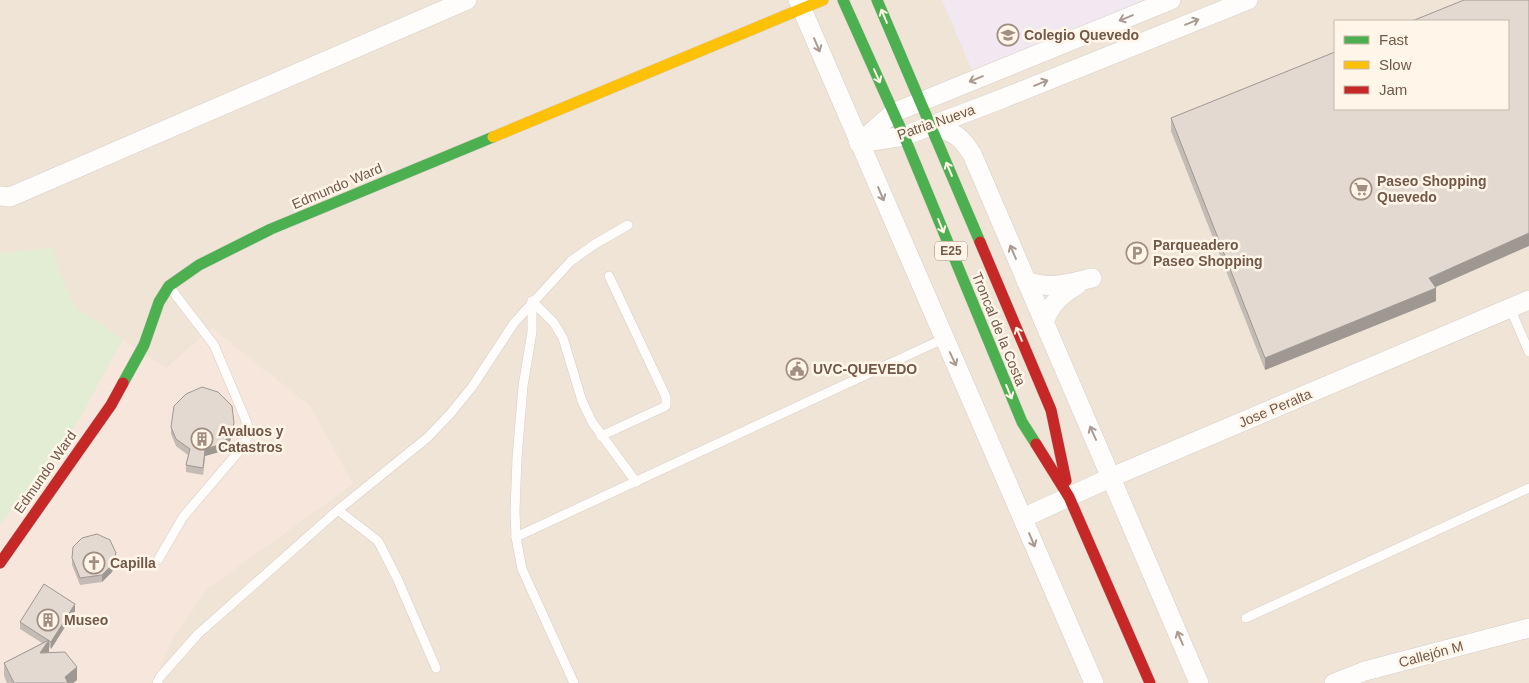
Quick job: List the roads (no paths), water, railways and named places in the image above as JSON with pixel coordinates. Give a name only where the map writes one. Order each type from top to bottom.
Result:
[{"type":"main road","name":"Edmundo Ward","points":[[0,563],[111,405],[144,345],[158,302],[169,286],[199,265],[271,229],[800,5],[823,0]]},
{"type":"main road","name":"Troncal de la Costa","points":[[843,0],[904,136],[1022,422],[1069,497],[1150,683]]},
{"type":"main road","name":"Troncal de la Costa","points":[[877,0],[1051,410],[1069,497]]},
{"type":"street","points":[[0,196],[10,197],[467,0]]},
{"type":"street","name":"Patria Nueva","points":[[859,143],[893,113],[1171,0]]},
{"type":"street","name":"Patria Nueva","points":[[859,143],[904,136],[1248,0]]},
{"type":"street","points":[[800,5],[943,339],[1094,683]]},
{"type":"street","points":[[931,125],[955,133],[972,154],[1200,683]]},
{"type":"street","points":[[1026,281],[1047,287],[1092,278],[1065,292],[1056,299],[1049,309],[1044,322]]},
{"type":"street","name":"Jose Peralta","points":[[1022,518],[1529,300]]},
{"type":"street","name":"Callejón M","points":[[1334,683],[1365,671],[1529,628]]},
{"type":"lane","points":[[157,683],[160,677],[198,634],[338,510],[427,438],[472,387],[514,323],[532,301],[572,261],[595,244],[628,225]]},
{"type":"lane","points":[[601,436],[666,406],[666,397],[609,276]]},
{"type":"lane","points":[[158,560],[183,517],[247,440],[248,431],[247,423],[214,345],[169,286]]},
{"type":"lane","points":[[532,301],[554,323],[563,338],[582,401],[592,422],[636,482]]},
{"type":"lane","points":[[532,301],[532,332],[522,386],[517,458],[516,537],[522,569],[574,683]]},
{"type":"lane","points":[[1510,308],[1529,352]]},
{"type":"lane","points":[[516,537],[943,339]]},
{"type":"lane","points":[[1246,618],[1529,488]]},
{"type":"lane","points":[[338,510],[378,541],[397,578],[436,668]]},
{"type":"place","name":"Colegio Quevedo","points":[[1008,35]]},
{"type":"place","name":"Paseo Shopping Quevedo","points":[[1361,189]]},
{"type":"place","name":"Parqueadero Paseo Shopping","points":[[1137,253]]},
{"type":"place","name":"UVC-QUEVEDO","points":[[797,369]]},
{"type":"place","name":"Avaluos y Catastros","points":[[202,439]]},
{"type":"place","name":"Capilla","points":[[94,563]]},
{"type":"place","name":"Museo","points":[[48,620]]}]
